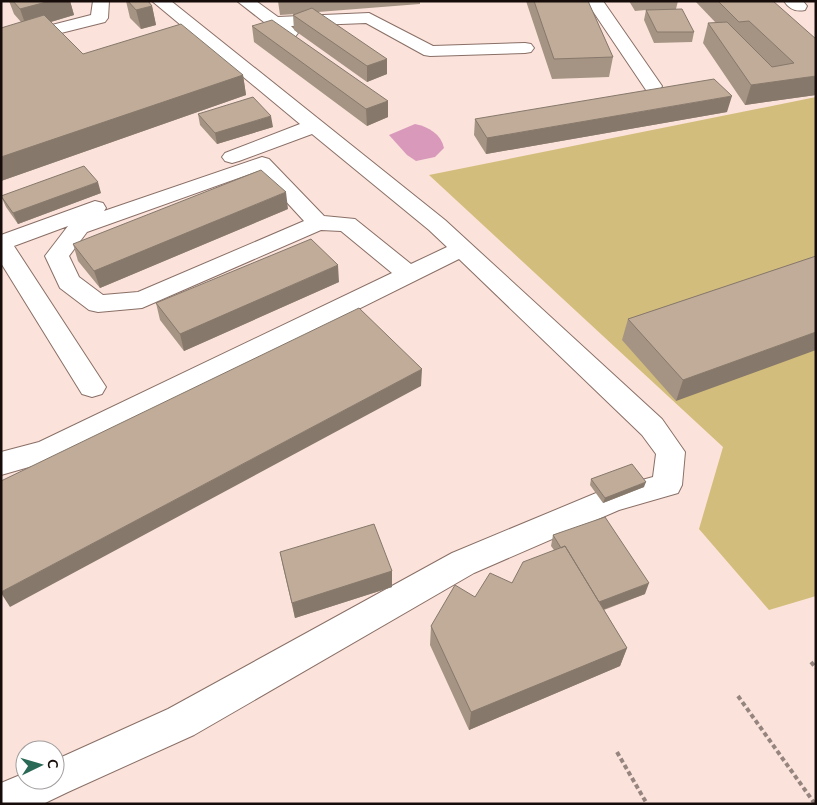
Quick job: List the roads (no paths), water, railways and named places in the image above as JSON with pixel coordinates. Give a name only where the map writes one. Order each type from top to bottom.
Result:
[{"type":"lane","points":[[1,43],[99,18],[102,1]]},
{"type":"lane","points":[[65,774],[181,722],[464,563],[612,500],[667,484],[670,452],[652,427],[437,225],[160,1]]},
{"type":"lane","points":[[594,1],[653,86]]},
{"type":"lane","points":[[240,2],[274,22],[306,46]]},
{"type":"lane","points":[[274,22],[369,18],[430,51],[525,48]]},
{"type":"lane","points":[[319,129],[262,163],[79,227],[58,256],[70,282],[98,304],[142,300],[318,223],[347,224],[408,274]]},
{"type":"lane","points":[[92,387],[1,244],[319,129]]},
{"type":"lane","points":[[262,163],[318,223]]},
{"type":"lane","points":[[1,464],[47,451],[461,249]]},
{"type":"lane","points":[[1,803],[30,790]]}]
